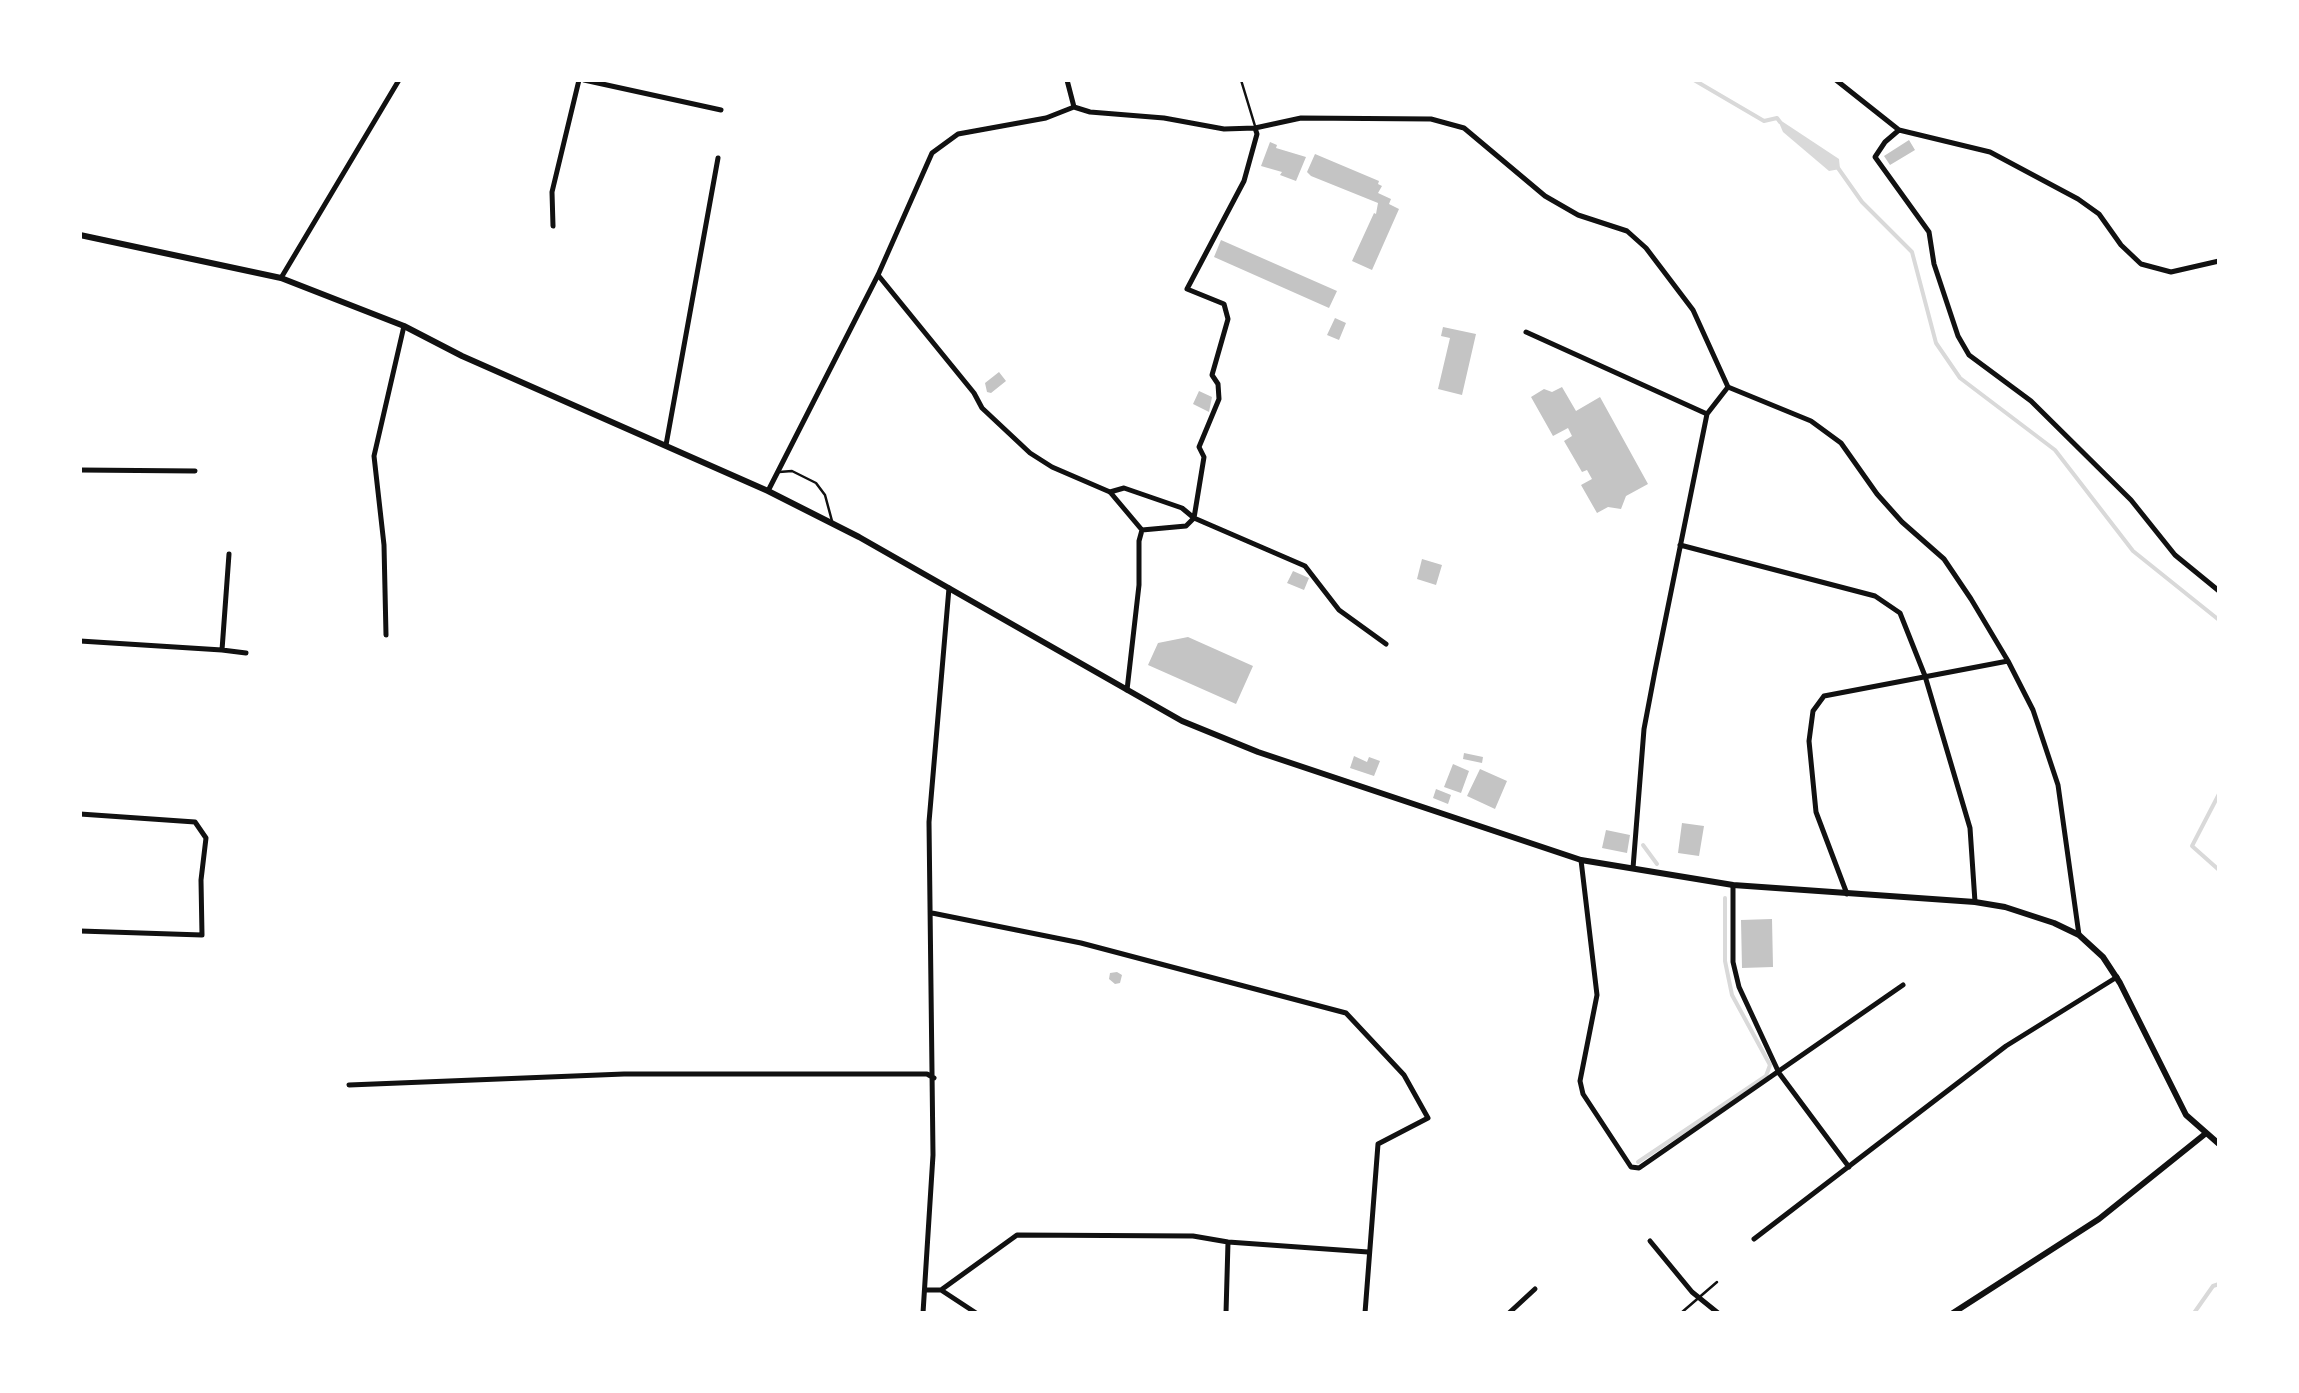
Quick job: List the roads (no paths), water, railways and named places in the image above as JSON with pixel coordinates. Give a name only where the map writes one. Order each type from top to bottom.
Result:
[{"type":"main road","points":[[80,235],[282,278],[404,326],[834,524],[1182,721],[1245,747],[1582,860],[1732,885],[1975,902],[2033,915],[2078,934],[2117,976],[2186,1115],[2219,1144]]},
{"type":"main road","points":[[1952,1313],[2099,1219],[2205,1134]]},
{"type":"street","points":[[282,278],[399,80]]},
{"type":"street","points":[[552,226],[552,192],[581,80],[721,110]]},
{"type":"street","points":[[1067,80],[1074,107]]},
{"type":"street","points":[[1836,80],[1899,130],[1990,152],[2078,199],[2100,214],[2121,245],[2141,264],[2171,272],[2219,261]]},
{"type":"street","points":[[768,491],[878,275],[932,153],[958,134],[1013,126],[1074,107],[1224,129],[1255,128],[1301,118],[1431,119],[1464,128],[1545,196],[1578,214],[1627,231],[1646,248],[1693,310],[1728,387],[1811,420],[1841,443],[1902,522],[1944,559],[2008,660],[2032,710],[2058,785],[2078,934]]},
{"type":"street","points":[[1142,530],[1186,526],[1194,518],[1204,457],[1199,447],[1219,399],[1218,384],[1212,375],[1228,319],[1224,304],[1187,290],[1244,181],[1255,128]]},
{"type":"street","points":[[1899,130],[1876,157],[1928,232],[1934,264],[1968,355],[2015,388],[2072,440],[2131,500],[2174,555],[2219,591]]},
{"type":"street","points":[[666,444],[718,158]]},
{"type":"street","points":[[878,275],[974,392],[982,408],[1030,454],[1052,468],[1110,492],[1142,530]]},
{"type":"street","points":[[386,635],[384,545],[374,456],[404,326]]},
{"type":"street","points":[[1526,332],[1707,414]]},
{"type":"street","points":[[1633,868],[1644,730],[1680,544],[1707,414],[1728,387]]},
{"type":"street","points":[[80,470],[195,471]]},
{"type":"street","points":[[1110,492],[1124,488],[1182,508],[1194,518],[1305,566],[1339,610],[1386,644]]},
{"type":"street","points":[[1126,690],[1142,530]]},
{"type":"street","points":[[1680,544],[1890,603],[1900,613],[1924,676],[1970,828],[1975,902]]},
{"type":"street","points":[[222,650],[229,554]]},
{"type":"street","points":[[923,1313],[934,1078],[929,822],[949,588]]},
{"type":"street","points":[[80,642],[246,653]]},
{"type":"street","points":[[1847,894],[1816,812],[1810,741],[1813,710],[1824,696],[2008,660]]},
{"type":"street","points":[[80,814],[195,822],[206,838],[201,880],[202,935],[80,931]]},
{"type":"street","points":[[1582,860],[1597,996],[1580,1080],[1582,1094],[1631,1167],[1639,1168],[1903,985]]},
{"type":"street","points":[[1732,885],[1733,962],[1738,987],[1779,1073],[1849,1167]]},
{"type":"street","points":[[932,912],[1081,943],[1346,1013],[1404,1075],[1428,1118],[1378,1144],[1364,1313]]},
{"type":"street","points":[[1754,1239],[2006,1046],[2117,976]]},
{"type":"street","points":[[349,1085],[624,1074],[927,1074],[934,1078]]},
{"type":"street","points":[[941,1290],[1017,1235],[1194,1236],[1368,1252]]},
{"type":"street","points":[[1650,1240],[1698,1298],[1718,1313]]},
{"type":"street","points":[[1226,1313],[1228,1242]]},
{"type":"street","points":[[1509,1313],[1535,1289]]},
{"type":"street","points":[[924,1290],[941,1290],[976,1313]]},
{"type":"lane","points":[[1241,80],[1255,128]]},
{"type":"lane","points":[[777,472],[792,471],[816,483],[834,524]]},
{"type":"lane","points":[[1681,1313],[1717,1282]]},
{"type":"waterway","points":[[1694,80],[1764,121],[1777,118],[1780,122]]},
{"type":"waterway","points":[[1838,168],[1862,202],[1912,252],[1936,343],[1960,378],[2055,450],[2133,551],[2219,620]]},
{"type":"waterway","points":[[2219,794],[2192,846],[2219,870]]},
{"type":"waterway","points":[[1643,845],[1657,864]]},
{"type":"waterway","points":[[1638,1162],[1766,1076],[1770,1065],[1732,995],[1725,961],[1725,898]]},
{"type":"waterway","points":[[2194,1313],[2213,1286],[2219,1284]]}]
